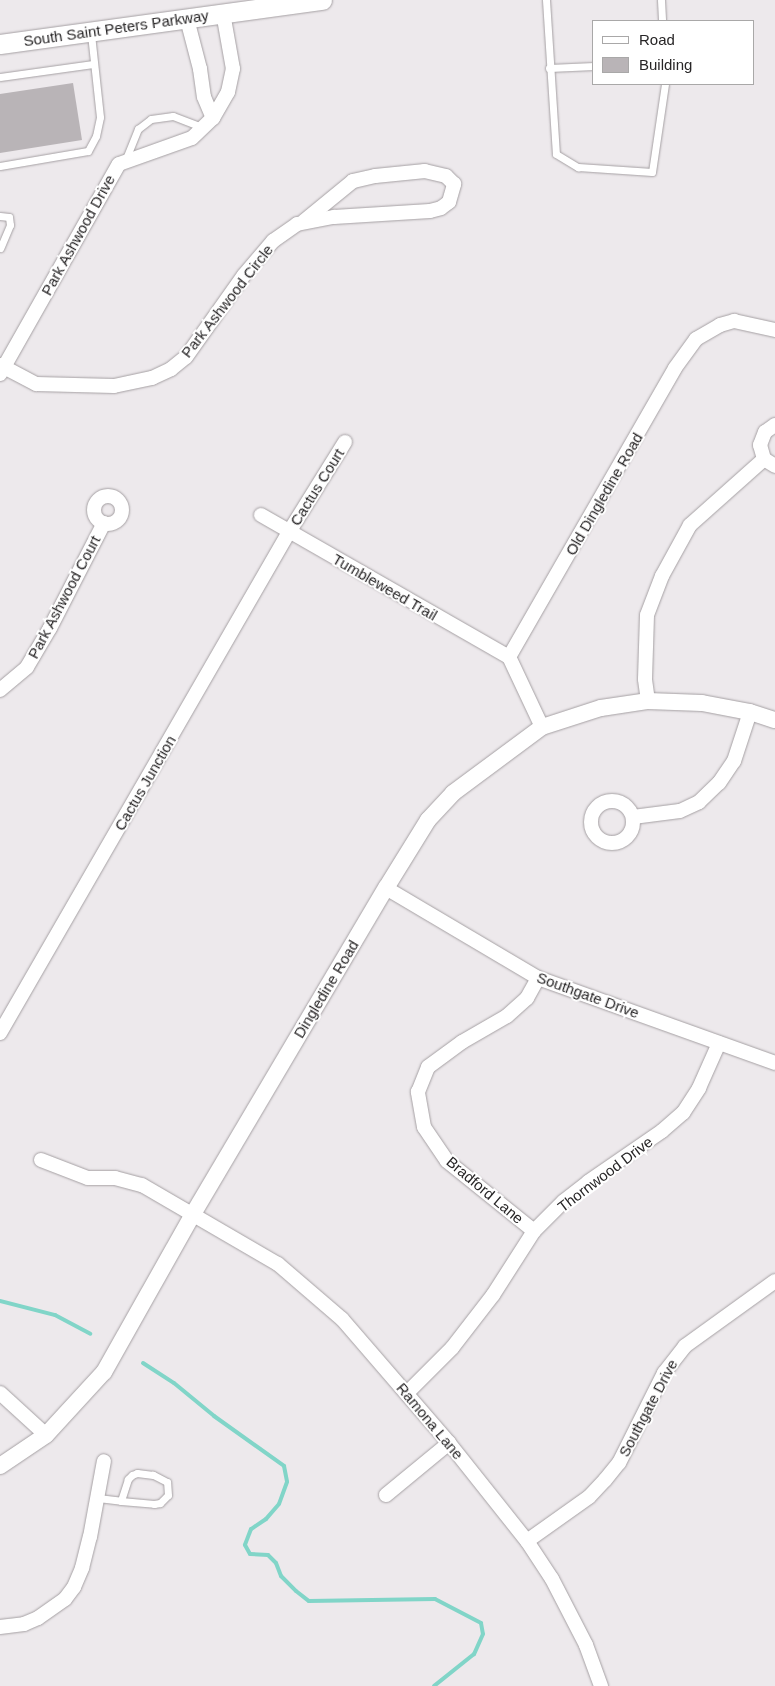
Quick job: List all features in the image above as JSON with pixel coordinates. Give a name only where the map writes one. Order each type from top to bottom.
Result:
[{"type":"main road","name":"South Saint Peters Parkway","points":[[0,44],[322,0]]},
{"type":"street","name":"Park Ashwood Drive","points":[[1,368],[119,164],[125,160],[143,156],[192,138],[208,122],[228,92],[233,69],[223,13]]},
{"type":"street","points":[[187,18],[200,69],[208,122]]},
{"type":"street","name":"Park Ashwood Circle","points":[[1,368],[36,384],[48,385],[114,386],[162,374],[186,357],[244,275],[273,241],[304,221],[353,181],[375,176],[425,171],[446,176],[454,184],[449,202],[441,208],[430,211],[304,221]]},
{"type":"street","name":"Old Dingledine Road","points":[[509,658],[675,368],[696,339],[706,331],[734,321],[775,330]]},
{"type":"street","points":[[648,701],[644,669],[647,615],[662,576],[690,525],[770,462],[761,452],[761,438],[765,432],[775,426]]},
{"type":"street","name":"Cactus Court","points":[[289,532],[345,442]]},
{"type":"street","name":"Tumbleweed Trail","points":[[261,515],[509,658]]},
{"type":"street","name":"Park Ashwood Court","points":[[0,690],[27,666],[50,628],[104,523]]},
{"type":"street","name":"Cactus Junction","points":[[0,1033],[289,532]]},
{"type":"street","points":[[509,658],[542,727]]},
{"type":"street","name":"Dingledine Road","points":[[0,1466],[46,1435],[104,1372],[193,1214],[386,888],[428,820],[453,793],[542,727],[601,708],[648,701],[702,703],[750,712],[775,720]]},
{"type":"street","points":[[633,816],[680,811],[699,802],[719,783],[734,760],[750,712]]},
{"type":"street","name":"Southgate Drive","points":[[386,888],[538,978],[775,1063]]},
{"type":"street","name":"Bradford Lane","points":[[534,1231],[447,1161],[424,1127],[418,1092],[428,1067],[462,1042],[507,1016],[527,998],[538,978]]},
{"type":"street","name":"Thornwood Drive","points":[[407,1393],[452,1348],[493,1295],[534,1231],[564,1201],[588,1182],[662,1131],[683,1113],[699,1088],[719,1043]]},
{"type":"street","name":"Ramona Lane","points":[[41,1160],[88,1178],[115,1178],[142,1185],[287,1271],[342,1319],[449,1443],[527,1541],[552,1579],[586,1645],[601,1686]]},
{"type":"street","name":"Southgate Drive","points":[[527,1541],[589,1496],[619,1463],[664,1374],[684,1346],[775,1282]]},
{"type":"street","points":[[0,1392],[46,1435]]},
{"type":"street","points":[[386,1495],[449,1443]]},
{"type":"street","points":[[0,1627],[24,1624],[38,1618],[64,1599],[74,1587],[82,1568],[98,1498],[104,1461]]},
{"type":"lane","points":[[546,0],[556,154],[578,167],[652,172],[665,85]]},
{"type":"lane","points":[[661,0],[662,20]]},
{"type":"lane","points":[[0,166],[88,151],[96,136],[100,117],[90,32]]},
{"type":"lane","points":[[0,77],[93,64]]},
{"type":"lane","points":[[549,68],[592,66]]},
{"type":"lane","points":[[125,160],[138,129],[151,119],[173,116],[208,122]]},
{"type":"lane","points":[[0,216],[9,217],[10,225],[0,248]]},
{"type":"lane","points":[[98,1498],[121,1501],[160,1503],[168,1495],[167,1482],[153,1475],[137,1473],[132,1475],[128,1479],[121,1501]]},
{"type":"building","points":[[73,83],[82,140],[0,153],[0,94]]},
{"type":"waterway","points":[[0,1301],[55,1315],[90,1334]]},
{"type":"waterway","points":[[143,1363],[174,1383],[214,1416],[284,1466],[287,1482],[279,1504],[266,1519],[251,1529],[245,1545],[250,1554],[268,1555],[276,1563],[281,1576],[296,1591],[309,1601],[435,1599],[481,1623],[483,1634],[474,1654],[434,1686]]}]
